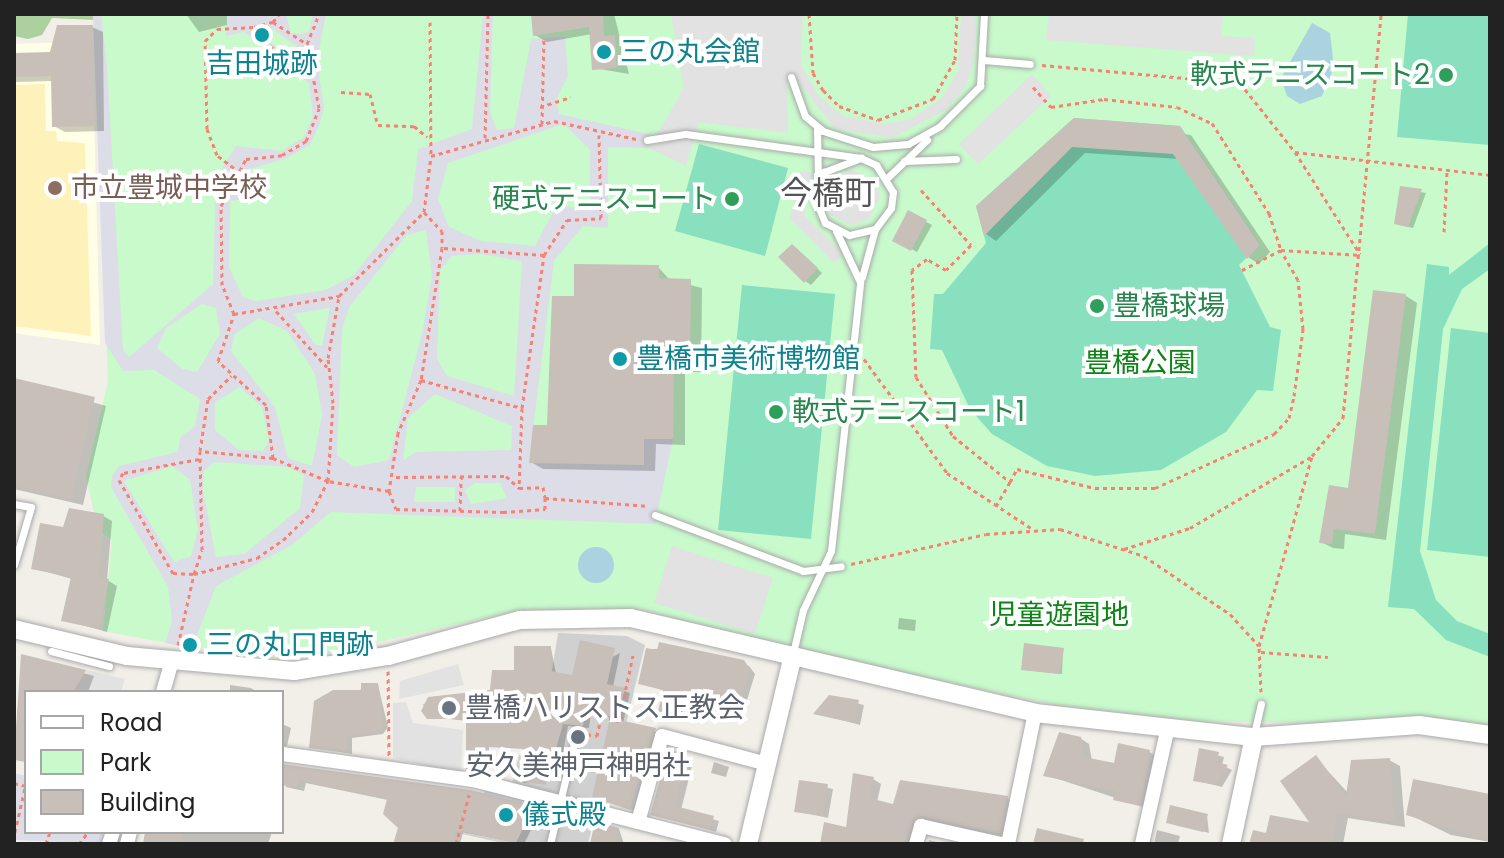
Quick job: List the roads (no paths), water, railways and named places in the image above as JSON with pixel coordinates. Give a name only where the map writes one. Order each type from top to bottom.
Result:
[{"type":"street","points":[[14,629],[127,656],[175,655],[294,671],[388,656],[520,620],[631,618],[792,660],[1035,713],[1254,737],[1419,725],[1490,735]]},
{"type":"street","points":[[164,690],[175,655]]},
{"type":"street","points":[[748,844],[792,660]]},
{"type":"street","points":[[1008,844],[1035,713]]},
{"type":"street","points":[[1142,844],[1168,727]]},
{"type":"street","points":[[638,822],[662,736],[767,764]]},
{"type":"street","points":[[1231,844],[1254,737]]},
{"type":"street","points":[[284,754],[389,763],[473,780],[725,844]]},
{"type":"street","points":[[916,844],[921,826],[1000,844]]},
{"type":"lane","points":[[888,177],[980,86],[984,60],[984,14]]},
{"type":"lane","points":[[984,60],[1030,64]]},
{"type":"lane","points":[[791,77],[817,128],[820,152],[818,211],[836,231],[860,282]]},
{"type":"lane","points":[[817,128],[882,148],[940,126]]},
{"type":"lane","points":[[647,140],[686,134],[861,158],[888,177],[891,208],[875,229],[860,282],[831,551],[821,570],[792,660]]},
{"type":"lane","points":[[817,184],[834,163],[861,158]]},
{"type":"lane","points":[[904,161],[956,159]]},
{"type":"lane","points":[[836,231],[875,229]]},
{"type":"lane","points":[[14,504],[31,507],[14,565]]},
{"type":"lane","points":[[655,515],[803,571],[841,566]]},
{"type":"lane","points":[[51,651],[108,670],[127,656]]},
{"type":"lane","points":[[1254,737],[1261,704]]},
{"type":"lane","points":[[550,844],[577,731]]},
{"type":"water","points":[[1312,23],[1330,33],[1334,67],[1322,96],[1300,104],[1287,96],[1281,78]]},
{"type":"water","points":[[596,547],[608,553],[614,565],[608,577],[596,583],[584,577],[578,565],[584,553]]},
{"type":"place","name":"吉田城跡","points":[[262,35]]},
{"type":"place","name":"三の丸会館","points":[[604,52]]},
{"type":"place","name":"軟式テニスコート2","points":[[1446,75]]},
{"type":"place","name":"市立豊城中学校","points":[[55,188]]},
{"type":"place","name":"硬式テニスコート","points":[[732,199]]},
{"type":"place","name":"豊橋球場","points":[[1097,306]]},
{"type":"place","name":"豊橋市美術博物館","points":[[620,359]]},
{"type":"place","name":"軟式テニスコート1","points":[[776,412]]},
{"type":"place","name":"三の丸口門跡","points":[[190,645]]},
{"type":"place","name":"豊橋ハリストス正教会","points":[[449,708]]},
{"type":"place","name":"安久美神戸神明社","points":[[578,737]]},
{"type":"place","name":"儀式殿","points":[[506,815]]},
{"type":"district","name":"今橋町","points":[[828,193]]},
{"type":"park label","name":"豊橋公園","points":[[1140,363]]},
{"type":"park label","name":"児童遊園地","points":[[1059,615]]}]
